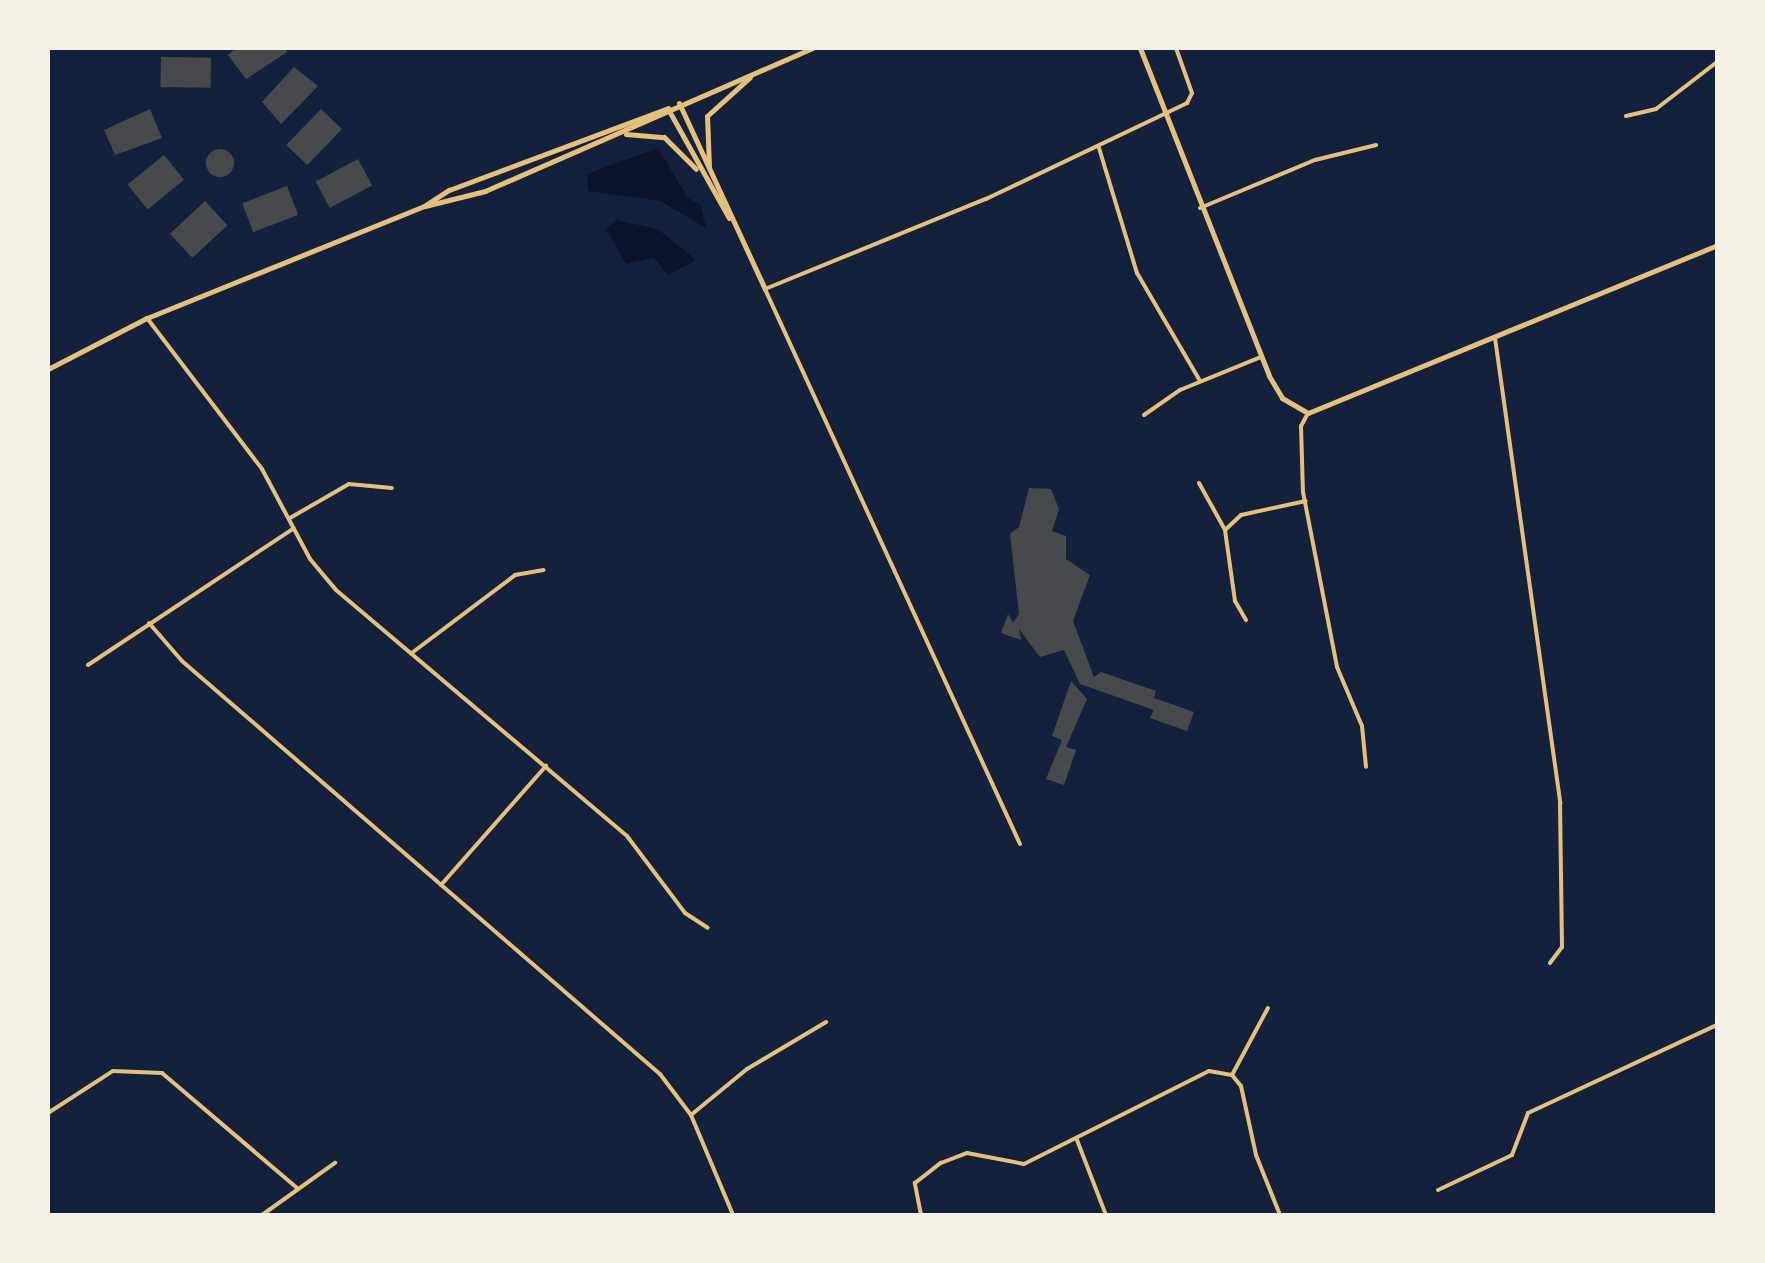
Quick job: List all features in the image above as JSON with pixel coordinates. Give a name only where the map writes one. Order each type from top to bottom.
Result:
[{"type":"main road","points":[[424,206],[469,197],[621,134],[679,103],[813,48]]},
{"type":"main road","points":[[1140,48],[1200,208],[1278,394],[1308,413],[1717,245]]},
{"type":"main road","points":[[709,167],[707,116],[757,71]]},
{"type":"main road","points":[[679,103],[765,289]]},
{"type":"main road","points":[[668,108],[696,169],[741,234]]},
{"type":"main road","points":[[48,369],[147,318],[424,206],[622,120],[668,108]]},
{"type":"main road","points":[[621,134],[664,137],[696,169]]},
{"type":"street","points":[[1020,844],[765,289],[1099,148],[1164,115],[1192,96],[1176,48]]},
{"type":"street","points":[[1186,48],[1197,48]]},
{"type":"street","points":[[1626,116],[1656,109],[1717,62]]},
{"type":"street","points":[[1200,208],[1315,160],[1376,145]]},
{"type":"street","points":[[1099,148],[1137,273],[1200,381]]},
{"type":"street","points":[[147,318],[290,518],[336,590],[413,652],[635,844],[685,913],[708,928]]},
{"type":"street","points":[[1495,338],[1560,803],[1562,947],[1550,963]]},
{"type":"street","points":[[1144,415],[1200,381],[1261,357]]},
{"type":"street","points":[[1308,413],[1300,448],[1305,501],[1337,667],[1362,726],[1366,767]]},
{"type":"street","points":[[1199,483],[1225,530],[1235,601],[1246,620]]},
{"type":"street","points":[[290,518],[349,484],[392,488]]},
{"type":"street","points":[[1225,530],[1241,515],[1305,501]]},
{"type":"street","points":[[88,665],[294,528]]},
{"type":"street","points":[[413,652],[515,575],[544,570]]},
{"type":"street","points":[[149,623],[182,661],[660,1074],[691,1115],[733,1215]]},
{"type":"street","points":[[441,885],[546,766]]},
{"type":"street","points":[[1232,1075],[1268,1008]]},
{"type":"street","points":[[691,1115],[747,1069],[810,1039],[826,1022]]},
{"type":"street","points":[[1438,1190],[1512,1155],[1528,1113],[1717,1025]]},
{"type":"street","points":[[48,1113],[113,1071],[162,1073],[297,1188]]},
{"type":"street","points":[[921,1215],[915,1183],[960,1155],[1024,1164],[1077,1140],[1193,1074],[1232,1075]]},
{"type":"street","points":[[1232,1075],[1247,1097],[1256,1155],[1280,1215]]},
{"type":"street","points":[[1077,1140],[1106,1215]]},
{"type":"street","points":[[262,1215],[335,1163]]},
{"type":"water","points":[[658,148],[688,198],[701,205],[706,228],[660,201],[588,191],[587,174]]},
{"type":"water","points":[[616,220],[658,229],[696,260],[668,275],[654,258],[626,264],[606,229]]},
{"type":"building","points":[[236,48],[285,48],[287,52],[246,79],[228,55]]},
{"type":"building","points":[[161,57],[211,58],[210,88],[160,87]]},
{"type":"building","points":[[294,67],[318,86],[281,124],[262,102]]},
{"type":"building","points":[[150,109],[162,138],[115,155],[104,130]]},
{"type":"building","points":[[321,109],[342,129],[307,165],[286,145]]},
{"type":"building","points":[[220,149],[230,153],[234,163],[230,173],[220,177],[210,173],[206,163],[210,153]]},
{"type":"building","points":[[164,155],[184,180],[148,209],[127,185]]},
{"type":"building","points":[[358,159],[372,185],[330,208],[316,182]]},
{"type":"building","points":[[287,186],[298,215],[253,232],[242,203]]},
{"type":"building","points":[[205,201],[228,225],[192,258],[170,234]]},
{"type":"building","points":[[1029,488],[1051,489],[1059,509],[1052,531],[1066,536],[1066,559],[1090,575],[1073,621],[1094,677],[1101,672],[1156,691],[1154,698],[1194,712],[1187,731],[1150,718],[1154,710],[1080,684],[1064,650],[1040,657],[1019,629],[1021,640],[1001,633],[1008,614],[1013,623],[1019,614],[1010,534],[1019,527]]},
{"type":"building","points":[[1071,681],[1087,699],[1066,747],[1076,750],[1064,785],[1046,779],[1062,740],[1052,736]]}]
